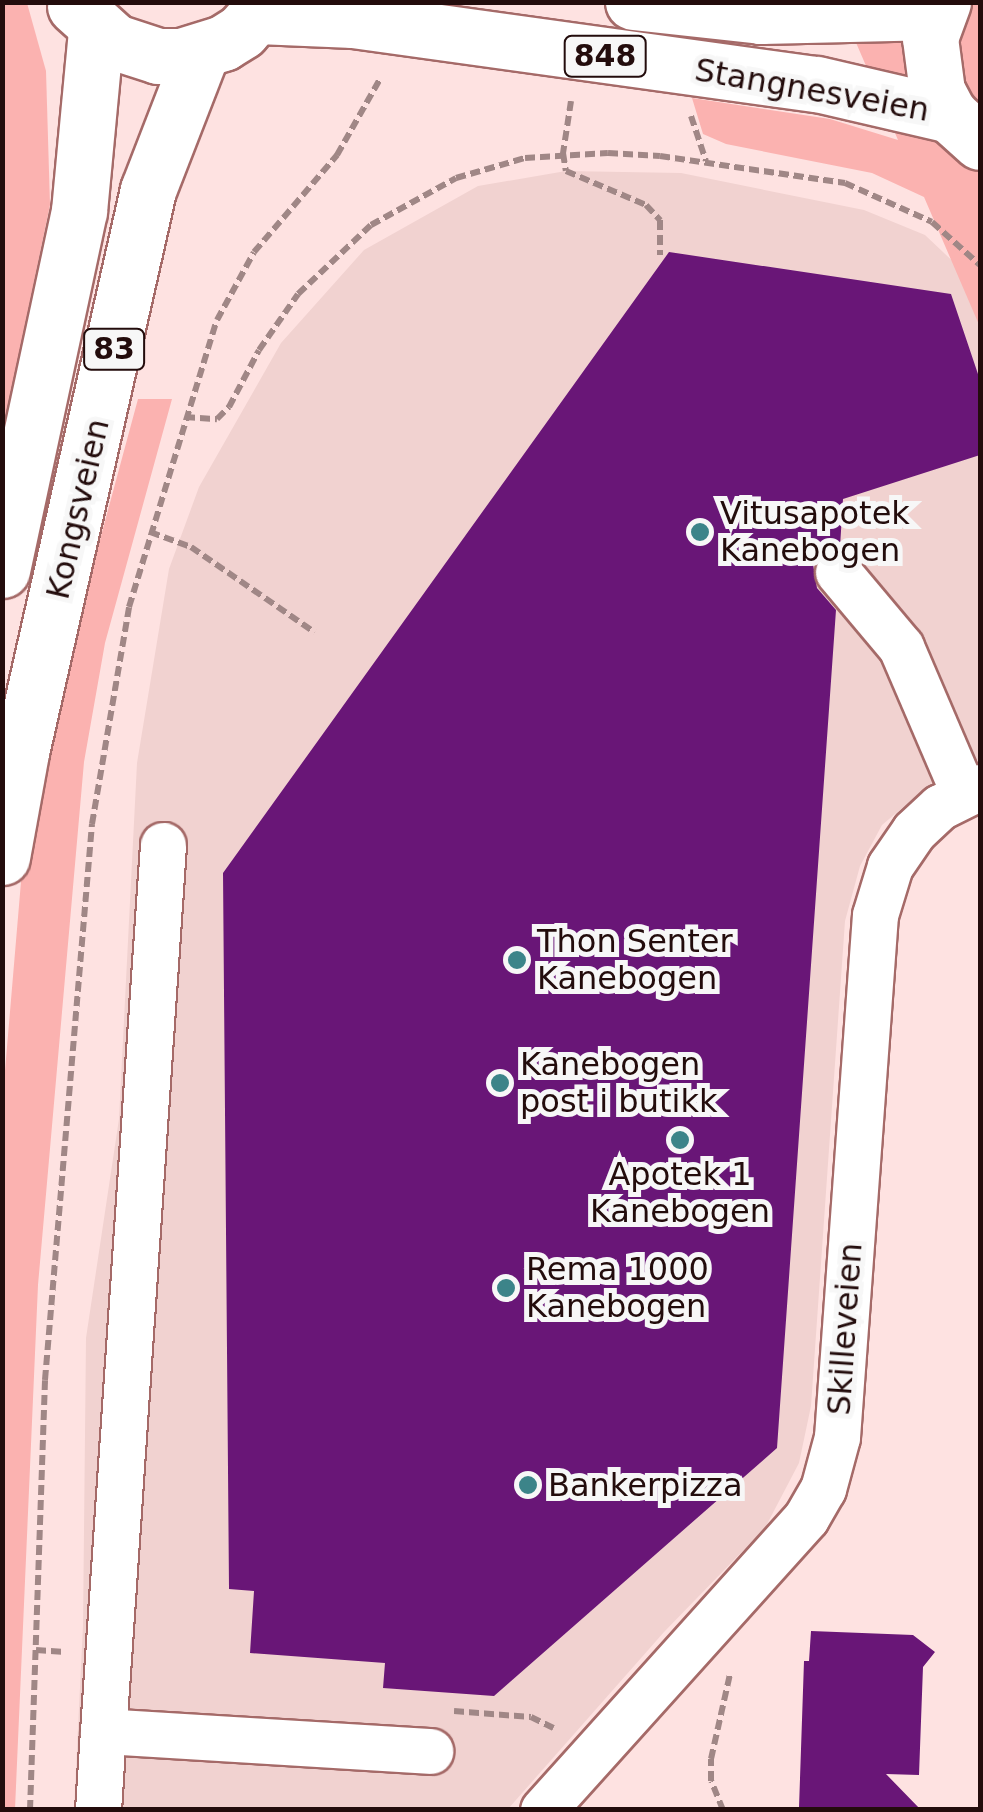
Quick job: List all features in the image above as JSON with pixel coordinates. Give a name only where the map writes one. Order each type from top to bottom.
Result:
[{"type":"main road","name":"Stangnesveien","points":[[632,2],[739,10],[940,8],[930,65],[965,128]]},
{"type":"main road","name":"Stangnesveien","points":[[262,9],[817,84],[965,128]]},
{"type":"main road","name":"83","points":[[84,16],[125,47],[158,56],[202,51],[223,43],[262,9]]},
{"type":"main road","name":"Kongsveien","points":[[2,570],[79,211],[91,124],[84,16]]},
{"type":"main road","name":"Kongsveien","points":[[2,857],[21,752],[148,190],[202,51]]},
{"type":"street","points":[[838,572],[901,647],[972,790]]},
{"type":"street","name":"Skilleveien","points":[[543,1810],[806,1518],[822,1488],[838,1436],[875,915],[890,866],[914,831],[972,790]]},
{"type":"street","points":[[98,1810],[163,845]]},
{"type":"street","points":[[104,1731],[430,1751]]},
{"type":"path","points":[[688,106],[706,161]]},
{"type":"path","points":[[564,154],[566,171],[646,205],[660,220],[660,255]]},
{"type":"path","points":[[184,416],[217,419],[229,407],[259,350],[298,294],[370,225],[456,178],[525,158],[564,154],[706,161],[844,182],[932,222],[980,265]]},
{"type":"path","points":[[150,532],[191,547],[314,632]]},
{"type":"path","points":[[722,1810],[711,1781],[711,1759],[730,1658]]},
{"type":"path","points":[[430,1751],[433,1709],[531,1717],[560,1730]]},
{"type":"shaded area","points":[[3,2],[27,3],[46,71],[50,205],[3,430]]},
{"type":"shaded area","points":[[847,3],[980,3],[980,327],[924,197],[872,173],[726,144],[703,134],[692,98],[830,119],[898,140],[854,38]]},
{"type":"shaded area","name":"Thon Senter Kanebogen","points":[[566,171],[681,173],[864,210],[925,235],[980,287],[980,759],[948,769],[882,825],[860,866],[845,921],[811,1406],[799,1463],[765,1528],[664,1632],[508,1809],[74,1810],[83,1626],[86,1338],[119,1119],[137,763],[169,569],[199,487],[281,343],[364,250],[478,186]]},
{"type":"shaded area","points":[[138,399],[172,399],[105,643],[84,762],[38,1285],[15,1809],[3,1810],[2,1106],[22,870],[71,647]]},
{"type":"building","name":"Thon Senter Kanebogen","points":[[669,252],[951,294],[980,380],[980,455],[843,499],[840,547],[822,551],[813,564],[817,588],[836,610],[777,1448],[494,1696],[383,1688],[385,1663],[250,1653],[254,1591],[229,1589],[223,873]]},
{"type":"building","points":[[811,1631],[913,1635],[935,1652],[923,1667],[919,1775],[886,1774],[921,1810],[799,1808],[804,1661],[809,1661]]},
{"type":"place","name":"Vitusapotek Kanebogen","points":[[700,532]]},
{"type":"place","name":"Thon Senter Kanebogen","points":[[517,960]]},
{"type":"place","name":"Kanebogen post i butikk","points":[[500,1083]]},
{"type":"place","name":"Apotek 1 Kanebogen","points":[[680,1140]]},
{"type":"place","name":"Rema 1000 Kanebogen","points":[[506,1288]]},
{"type":"place","name":"Bankerpizza","points":[[528,1485]]}]
